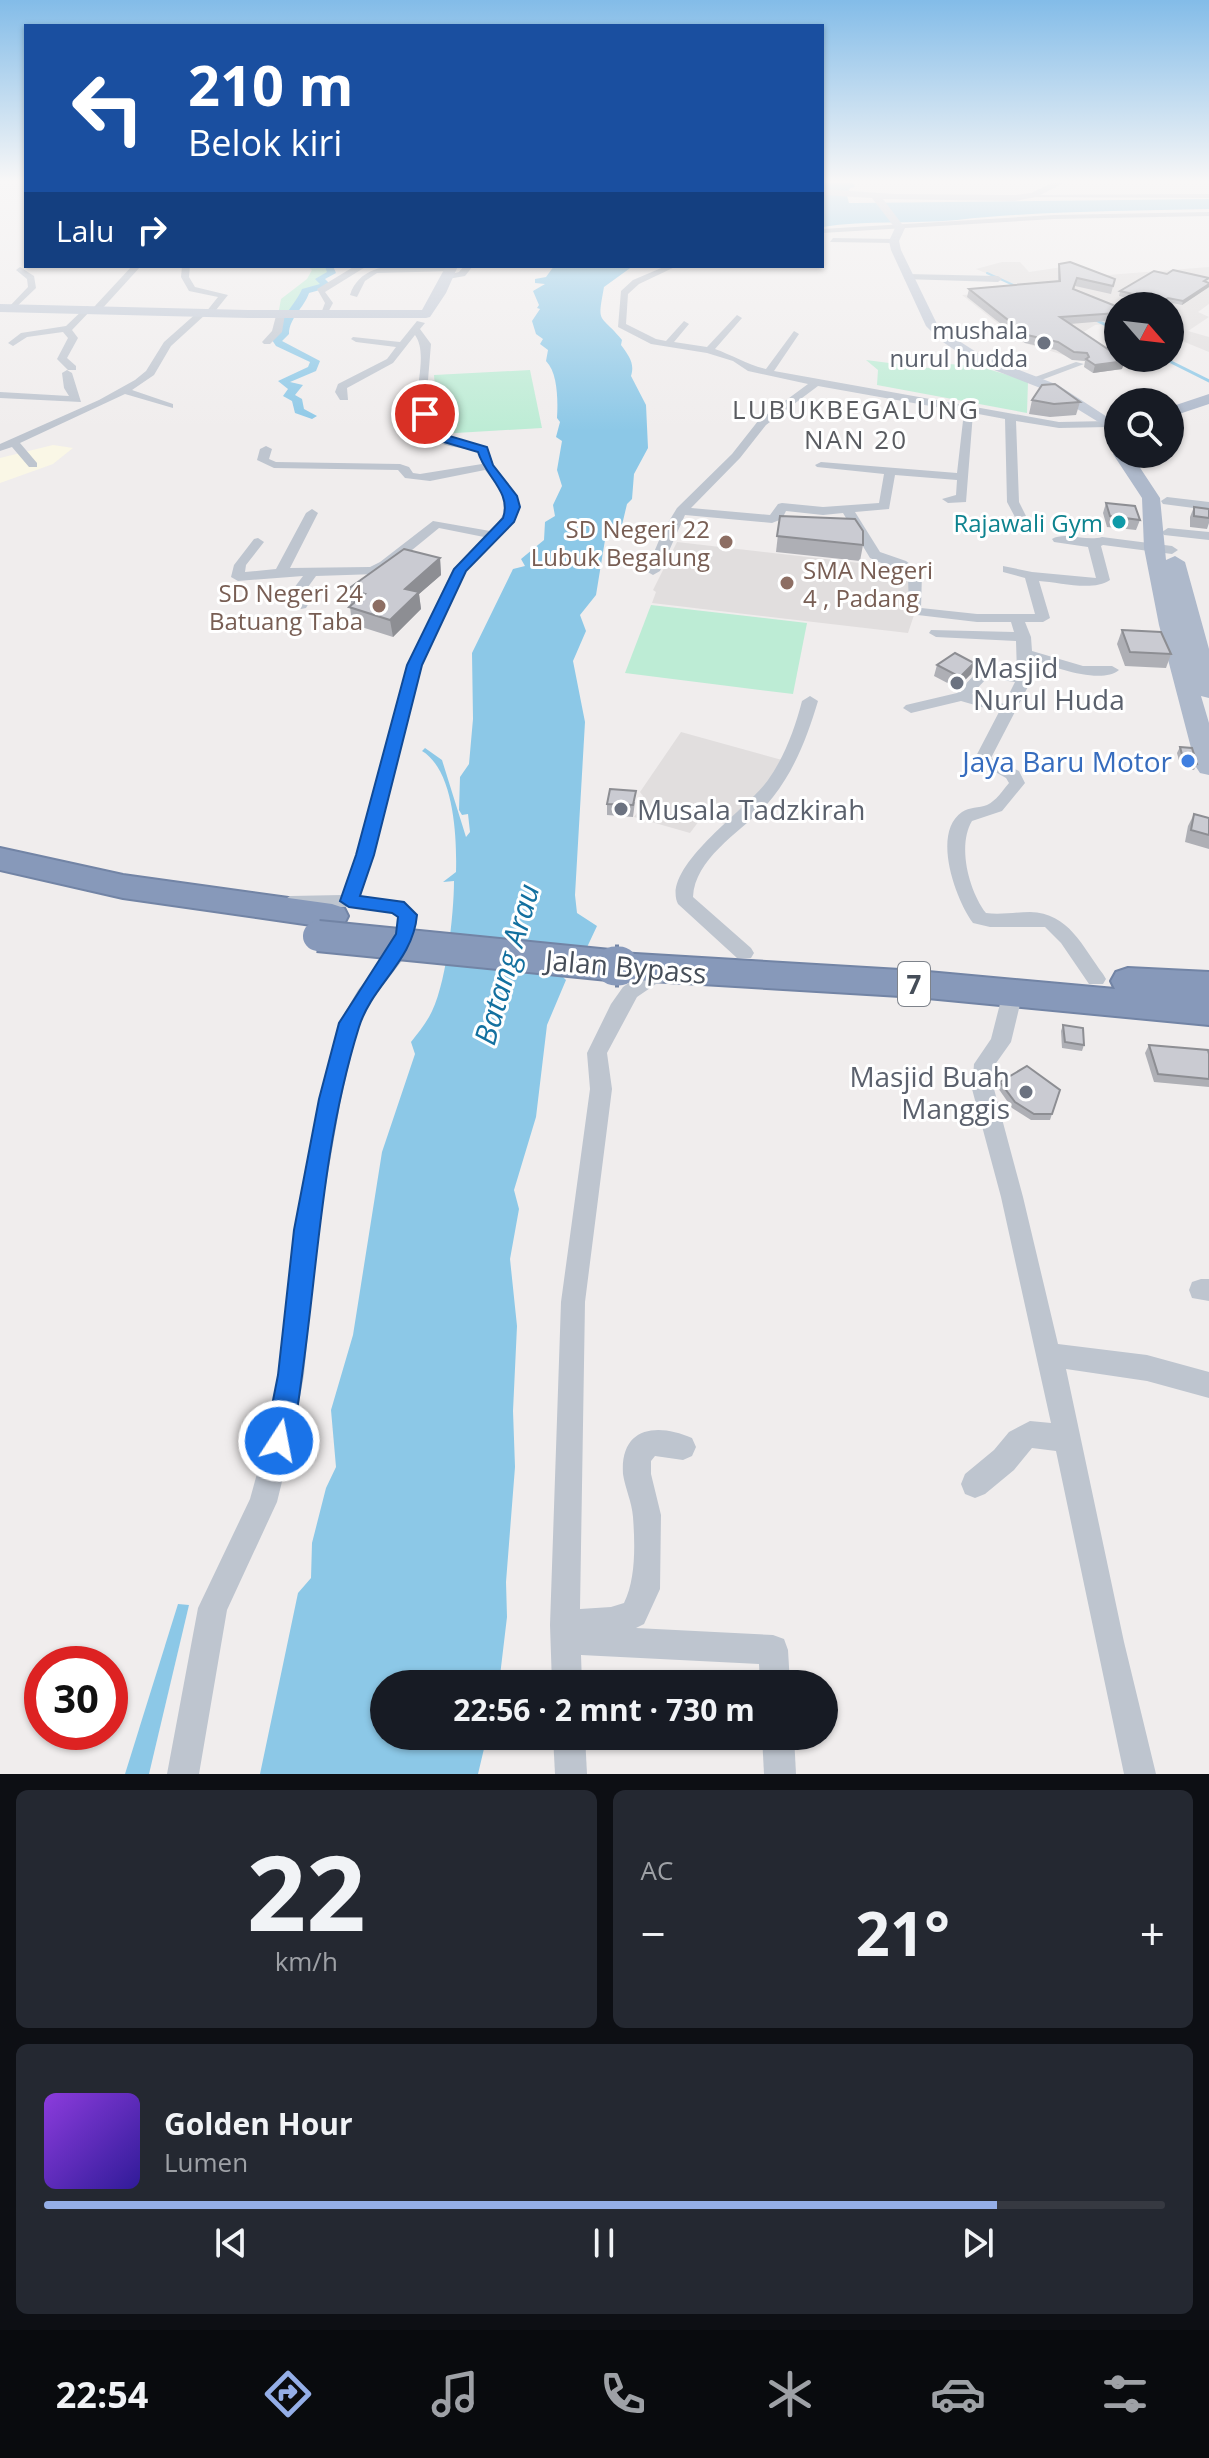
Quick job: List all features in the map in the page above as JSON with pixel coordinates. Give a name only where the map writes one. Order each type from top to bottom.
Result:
[{"type":"highway","name":"Jalan Bypass","points":[[0,859],[56,874],[239,904],[620,956],[680,972],[1013,992],[1209,1011]]},
{"type":"highway","name":"Jalan Bypass","points":[[0,880],[40,891],[333,918]]},
{"type":"highway","name":"Jalan Bypass","points":[[620,956],[744,953],[1010,975],[1209,985]]},
{"type":"main road","points":[[905,266],[907,277],[932,326],[944,337],[976,358],[1053,388],[1104,420]]},
{"type":"main road","points":[[6,308],[426,314],[451,270]]},
{"type":"main road","points":[[1184,398],[1209,390]]},
{"type":"main road","points":[[1184,407],[1209,399]]},
{"type":"main road","points":[[1131,468],[1151,498],[1165,543],[1209,767]]},
{"type":"main road","points":[[1147,468],[1167,501],[1165,543]]},
{"type":"main road","points":[[1180,621],[1209,691]]},
{"type":"street","points":[[13,343],[24,335],[66,329],[135,268]]},
{"type":"street","points":[[0,448],[15,444],[53,423],[126,391],[150,373],[160,351],[224,295],[192,289],[185,277],[186,268]]},
{"type":"street","points":[[323,314],[329,303],[320,291],[336,286],[357,268]]},
{"type":"street","points":[[668,268],[636,282],[624,293],[620,322],[641,336],[709,350],[768,373],[816,383],[870,387],[1059,425],[1104,427]]},
{"type":"street","points":[[6,308],[32,288],[31,278],[20,270]]},
{"type":"street","points":[[354,295],[356,286],[367,274],[376,270],[451,270]]},
{"type":"street","points":[[907,277],[998,279]]},
{"type":"street","points":[[267,342],[277,332],[286,314]]},
{"type":"street","points":[[344,398],[340,392],[342,386],[390,361],[417,331],[426,314]]},
{"type":"street","points":[[709,350],[737,318]]},
{"type":"street","points":[[668,344],[684,324]]},
{"type":"street","points":[[66,329],[73,338],[62,359],[70,371],[69,388],[77,400]]},
{"type":"street","points":[[333,918],[365,855],[414,665],[460,569],[509,519],[513,507],[511,496],[488,466],[483,450],[439,438],[430,429],[421,378],[426,344],[417,331]]},
{"type":"street","points":[[768,373],[794,334]]},
{"type":"street","points":[[356,339],[404,345]]},
{"type":"street","points":[[1032,380],[1079,364]]},
{"type":"street","points":[[653,571],[681,511],[736,456],[762,423],[816,383]]},
{"type":"street","points":[[126,391],[169,406]]},
{"type":"street","points":[[0,395],[103,402]]},
{"type":"street","points":[[948,499],[964,506],[962,477],[966,418],[970,409]]},
{"type":"street","points":[[1010,417],[1013,502],[1020,516]]},
{"type":"street","points":[[15,444],[33,465]]},
{"type":"street","points":[[266,449],[263,460],[274,465],[400,467],[409,476],[420,478],[447,477],[459,470],[488,466]]},
{"type":"street","points":[[821,465],[962,477]]},
{"type":"street","points":[[681,511],[772,519],[778,516],[782,507],[823,511],[885,506],[890,471]]},
{"type":"street","points":[[1167,501],[1209,506]]},
{"type":"street","points":[[847,509],[875,555],[901,564],[915,573],[914,611],[1039,620],[1044,616],[1031,576]]},
{"type":"street","points":[[281,572],[312,513]]},
{"type":"street","points":[[258,542],[240,565],[238,577],[281,572],[372,571],[385,565],[437,524],[493,535]]},
{"type":"street","points":[[1058,539],[1094,544],[1102,541],[1165,543],[1209,536]]},
{"type":"street","points":[[1008,569],[1031,576],[1100,581],[1103,577],[1094,544]]},
{"type":"street","points":[[301,605],[307,594],[301,588],[313,571]]},
{"type":"street","points":[[1017,619],[1025,646],[1025,679],[982,760],[1013,775],[1017,783],[996,808],[970,814],[963,821],[958,841],[961,878],[970,903],[980,918],[990,921],[1049,921],[1061,929],[1102,979]]},
{"type":"street","points":[[936,633],[1025,646],[1082,670],[1112,670]]},
{"type":"street","points":[[962,696],[984,673],[1025,679]]},
{"type":"street","points":[[911,708],[962,696],[1010,711]]},
{"type":"street","points":[[744,953],[684,899],[685,884],[703,856],[766,795],[792,748],[810,701]]},
{"type":"street","points":[[183,1774],[213,1608],[263,1502],[279,1441],[291,1375],[306,1230],[330,1099],[349,1023],[365,995],[394,958],[406,934],[407,915],[397,907],[333,918]]},
{"type":"street","points":[[567,1670],[573,1302],[601,1089],[597,1053],[630,992],[650,978],[680,972]]},
{"type":"street","points":[[1013,992],[1001,1042],[984,1064],[983,1089],[1012,1197],[1042,1335],[1050,1355],[1109,1642],[1140,1774]]},
{"type":"street","points":[[1050,1355],[1147,1368],[1209,1385]]},
{"type":"street","points":[[975,1484],[1004,1460],[1018,1441],[1030,1434],[1069,1439]]},
{"type":"street","points":[[566,1632],[634,1614],[646,1589],[647,1515],[637,1474],[638,1456],[649,1442],[683,1447]]},
{"type":"street","points":[[566,1632],[773,1650],[774,1670]]},
{"type":"street","points":[[570,1750],[571,1774]]},
{"type":"street","points":[[779,1750],[780,1774]]},
{"type":"shaded area","points":[[1023,266],[1029,272],[1069,266],[1108,275],[1209,267],[1209,304],[1198,312],[1209,317],[1188,331],[1209,337],[1209,352],[1184,342],[1184,292],[1104,292],[1104,324],[1095,325],[1082,333],[1067,356],[1021,342],[962,295],[1028,291],[976,269]]},
{"type":"shaded area","points":[[53,445],[73,448],[53,464],[0,483],[0,458]]},
{"type":"shaded area","name":"SMA Negeri 4 , Padang","points":[[677,542],[912,569],[918,603],[908,633],[652,603],[656,592],[653,590]]},
{"type":"shaded area","points":[[681,732],[782,760],[735,827],[702,817],[690,833],[634,817],[646,800],[640,792]]},
{"type":"green space","points":[[310,268],[331,268],[321,281],[327,284],[310,291],[295,316],[278,315],[281,299],[307,279],[312,270]]},
{"type":"green space","points":[[866,360],[936,369],[939,363],[981,367],[1028,381],[1027,413],[877,385],[878,370]]},
{"type":"green space","points":[[530,370],[542,428],[439,434],[434,375]]},
{"type":"green space","points":[[651,605],[807,623],[793,694],[625,673]]},
{"type":"water","name":"Batang Arau","points":[[553,268],[630,268],[604,287],[601,314],[622,340],[621,345],[632,367],[631,376],[646,405],[648,448],[634,474],[632,499],[627,504],[622,525],[605,540],[596,595],[580,615],[586,631],[573,661],[585,722],[575,895],[577,913],[597,926],[574,975],[563,977],[566,980],[547,1025],[536,1117],[514,1190],[519,1209],[510,1259],[517,1326],[513,1411],[515,1467],[506,1582],[507,1617],[501,1670],[370,1670],[370,1750],[484,1750],[478,1774],[260,1774],[298,1593],[311,1578],[312,1543],[326,1488],[336,1467],[331,1410],[353,1335],[382,1152],[415,1054],[411,1042],[435,1004],[448,951],[454,881],[443,882],[456,872],[454,823],[441,773],[433,760],[422,751],[425,748],[442,760],[466,837],[470,832],[468,814],[462,815],[459,810],[460,777],[469,764],[473,719],[472,653],[513,569],[525,566],[521,559],[544,540],[545,522],[555,516],[553,505],[562,486],[557,470],[562,441],[556,437],[560,422],[557,418],[555,380],[546,361],[548,350],[540,344],[543,339],[536,334],[532,321],[540,309],[537,308],[539,305],[533,291],[545,284],[535,283],[535,279],[546,277]]},
{"type":"water","points":[[178,1604],[189,1605],[149,1774],[125,1774]]},
{"type":"building","points":[[1059,266],[1080,266],[1115,279],[1113,286],[1077,278],[1073,289],[1104,301],[1104,314],[1060,317],[1104,347],[1104,364],[1095,365],[1086,359],[1089,357],[1087,353],[1074,352],[1058,342],[1027,335],[969,289],[1060,281]]},
{"type":"building","points":[[1173,270],[1209,278],[1204,281],[1209,284],[1184,300],[1184,292],[1120,291],[1154,271],[1167,274]]},
{"type":"building","points":[[1055,384],[1080,402],[1054,404],[1032,400],[1042,385]]},
{"type":"building","points":[[1106,503],[1135,506],[1140,520],[1110,516]]},
{"type":"building","points":[[1194,507],[1209,509],[1209,518],[1194,516]]},
{"type":"building","points":[[780,516],[855,519],[863,531],[863,545],[777,536]]},
{"type":"building","points":[[404,549],[440,558],[405,589],[419,592],[390,620],[349,607],[365,594],[348,589]]},
{"type":"building","points":[[1122,630],[1161,632],[1171,654],[1130,652]]},
{"type":"building","points":[[955,653],[974,663],[960,677],[937,665]]},
{"type":"building","points":[[1180,747],[1192,748],[1197,764],[1184,762]]},
{"type":"building","points":[[610,789],[636,791],[633,805],[607,804]]},
{"type":"building","points":[[1194,814],[1209,818],[1209,835],[1191,830]]},
{"type":"building","points":[[1063,1025],[1083,1028],[1084,1045],[1065,1042]]},
{"type":"building","points":[[1149,1045],[1208,1050],[1209,1079],[1158,1074]]},
{"type":"building","name":"Masjid Buah Manggis","points":[[1027,1066],[1060,1090],[1052,1114],[1034,1114],[1015,1102],[1000,1082]]},
{"type":"waterway","points":[[312,416],[299,411],[297,399],[288,396],[298,385],[291,387],[283,381],[312,369],[315,361],[279,344],[277,340],[284,334],[284,324],[301,303],[305,291],[324,286],[325,283],[319,279],[332,273],[330,268]]},
{"type":"waterway","points":[[987,273],[1018,287]]},
{"type":"waterway","points":[[1094,319],[1104,324]]},
{"type":"waterway","points":[[1184,368],[1209,381]]},
{"type":"place","name":"mushala nurul hudda","points":[[1044,343]]},
{"type":"place","name":"Rajawali Gym","points":[[1119,522]]},
{"type":"place","name":"SD Negeri 22 Lubuk Begalung","points":[[726,542]]},
{"type":"place","name":"SMA Negeri 4 , Padang","points":[[787,583]]},
{"type":"place","name":"SD Negeri 24 Batuang Taba","points":[[379,606]]},
{"type":"place","name":"Masjid Nurul Huda","points":[[957,683]]},
{"type":"place","name":"Jaya Baru Motor","points":[[1188,761]]},
{"type":"place","name":"Musala Tadzkirah","points":[[621,809]]},
{"type":"place","name":"Masjid Buah Manggis","points":[[1026,1092]]},
{"type":"district","name":"LUBUKBEGALUNG NAN 20","points":[[856,424]]},
{"type":"route","points":[[279,1441],[291,1375],[306,1230],[330,1099],[349,1023],[365,995],[394,958],[406,934],[407,915],[397,907],[349,901],[365,855],[414,665],[433,632],[460,569],[499,531],[509,519],[513,507],[511,496],[488,466],[483,450],[434,435],[425,414]]}]
